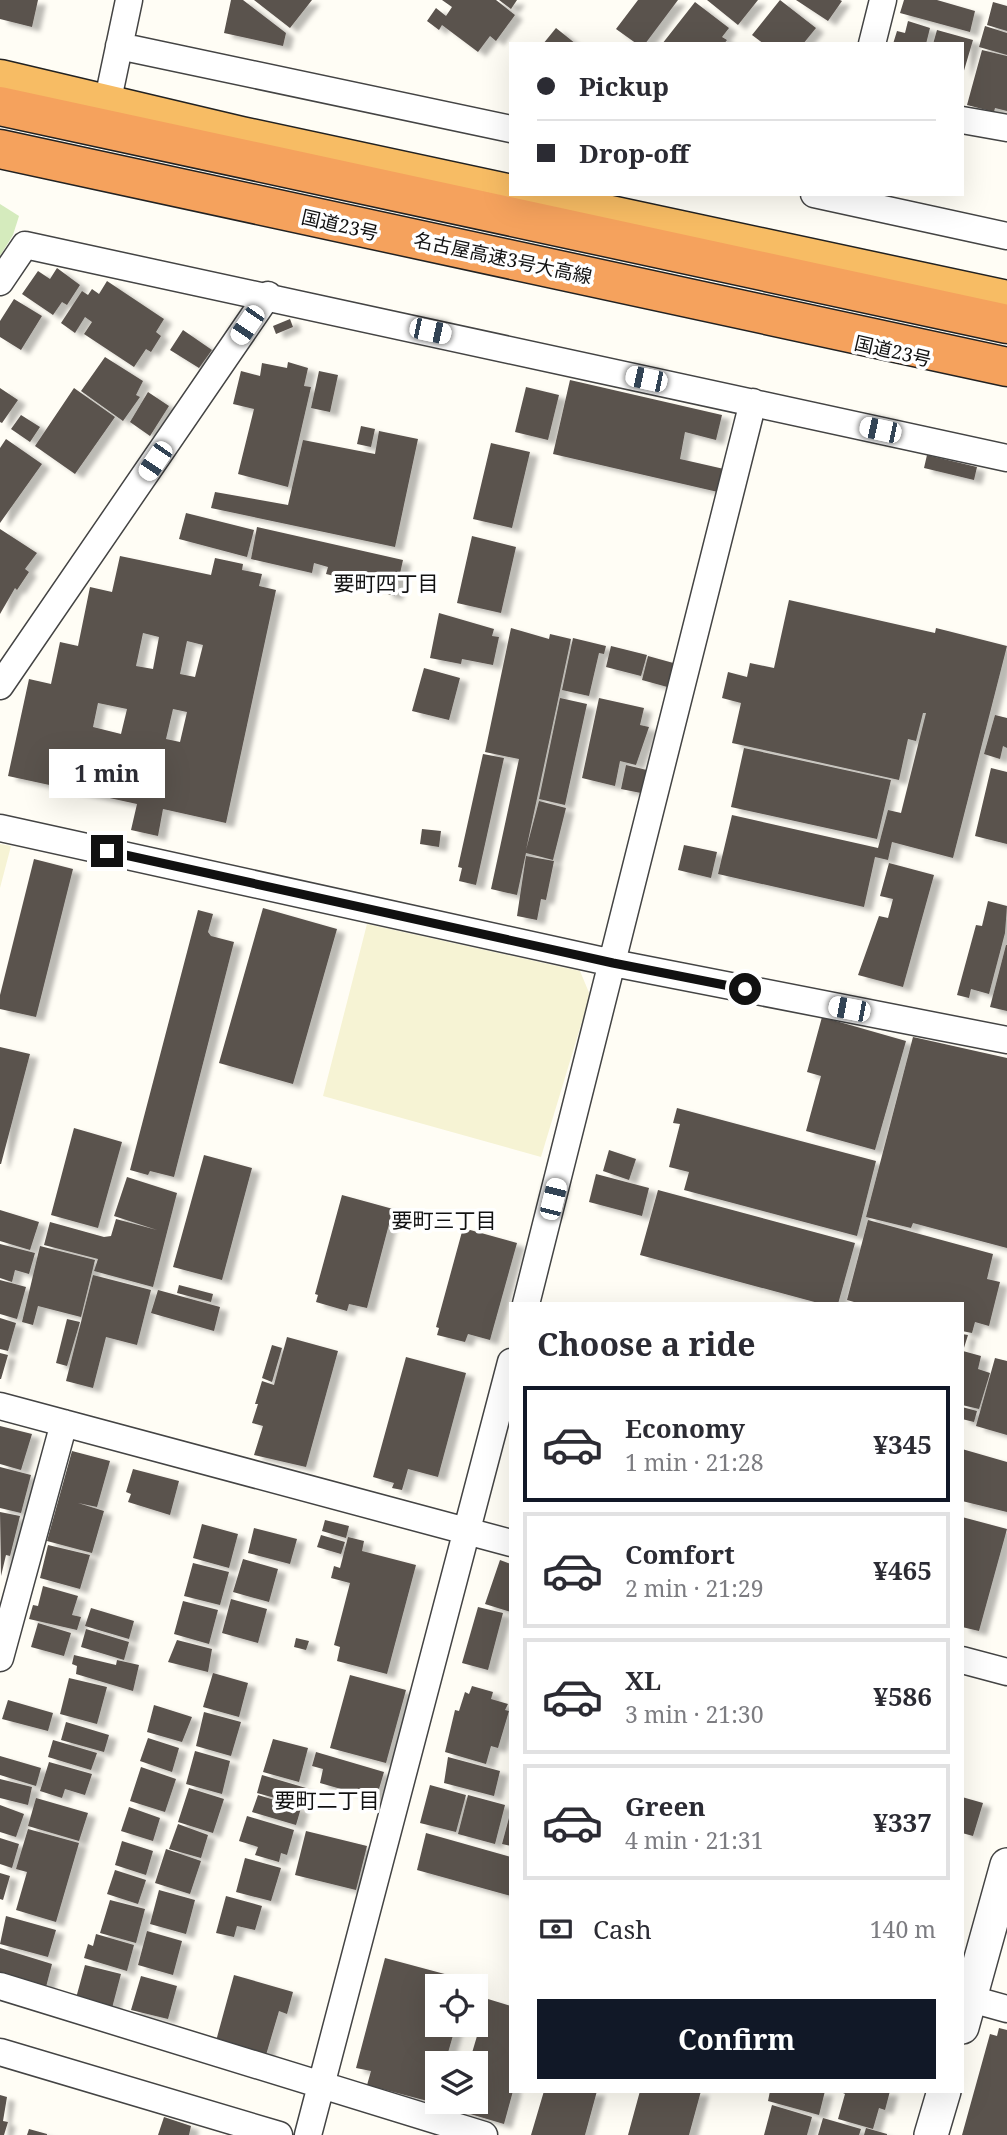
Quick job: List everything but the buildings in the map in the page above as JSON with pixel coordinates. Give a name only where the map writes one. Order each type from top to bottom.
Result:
[{"type":"highway","points":[[0,79],[509,193]]},
{"type":"highway","points":[[0,106],[1007,324]]},
{"type":"highway","name":"名古屋高速3号大高線","points":[[0,151],[1007,367]]},
{"type":"highway","name":"国道23号","points":[[0,151],[242,202],[1007,377]]},
{"type":"highway","points":[[521,196],[1007,300]]},
{"type":"street","points":[[107,104],[129,0]]},
{"type":"street","points":[[872,42],[883,0]]},
{"type":"street","points":[[119,46],[509,129]]},
{"type":"street","points":[[964,120],[1007,128]]},
{"type":"street","points":[[826,196],[1007,236]]},
{"type":"street","points":[[0,282],[25,245],[268,295],[1007,458]]},
{"type":"street","points":[[0,686],[268,295]]},
{"type":"street","points":[[527,1302],[754,402]]},
{"type":"street","points":[[0,828],[613,963],[1007,1040]]},
{"type":"street","points":[[308,2135],[509,1370]]},
{"type":"street","points":[[0,1406],[509,1542]]},
{"type":"street","points":[[0,1658],[64,1423]]},
{"type":"street","points":[[964,1661],[1007,1672]]},
{"type":"street","points":[[1007,1865],[967,2013],[1007,2009]]},
{"type":"street","points":[[0,1986],[484,2135]]},
{"type":"street","points":[[0,2052],[279,2135]]},
{"type":"street","points":[[931,2135],[943,2093]]},
{"type":"shaded area","points":[[0,844],[11,846],[0,888]]},
{"type":"shaded area","points":[[367,924],[580,971],[590,995],[541,1157],[323,1096]]},
{"type":"green space","points":[[0,204],[19,216],[13,235],[0,256]]},
{"type":"district","name":"要町四丁目","points":[[386,583]]},
{"type":"district","name":"要町三丁目","points":[[444,1220]]},
{"type":"district","name":"要町二丁目","points":[[327,1800]]},
{"type":"route","points":[[107,851],[613,963],[745,989]]}]
